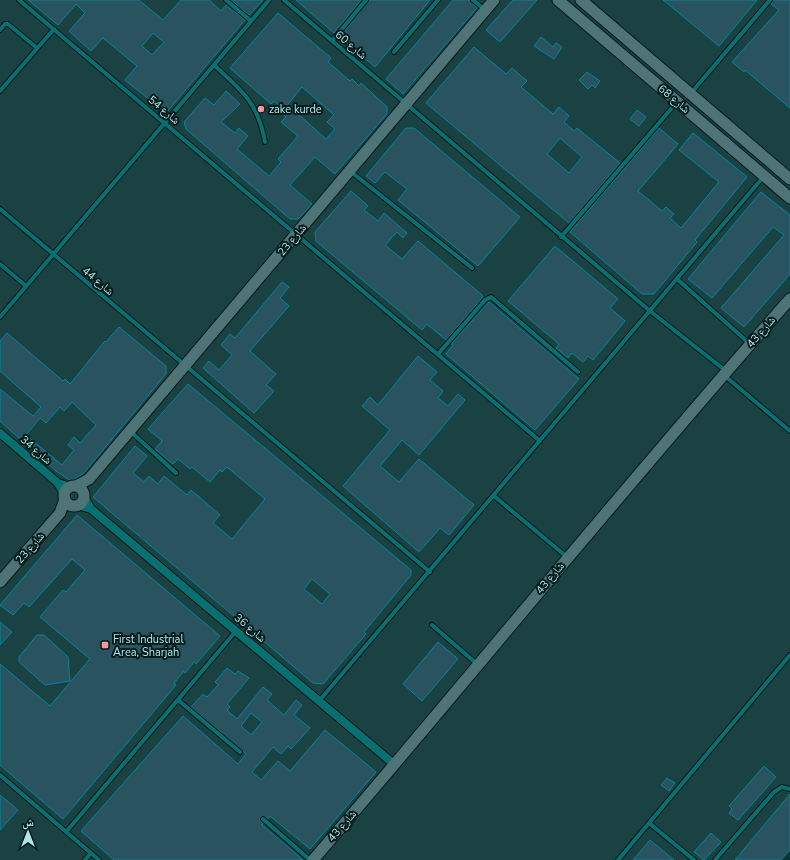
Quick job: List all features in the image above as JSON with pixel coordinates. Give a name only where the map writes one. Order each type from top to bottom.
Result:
[{"type":"street","name":"شارع 23","points":[[0,582],[130,431],[494,0]]},
{"type":"street","name":"شارع 68","points":[[558,0],[790,198]]},
{"type":"street","name":"شارع 68","points":[[581,0],[790,180]]},
{"type":"street","name":"شارع 43","points":[[312,860],[394,765],[567,557],[724,373],[790,299]]},
{"type":"street","name":"شارع 34","points":[[0,434],[74,496]]},
{"type":"street","name":"شارع 36","points":[[74,496],[394,765]]},
{"type":"lane","name":"شارع 54","points":[[19,0],[54,28],[540,441]]},
{"type":"lane","points":[[226,0],[251,21]]},
{"type":"lane","points":[[0,317],[269,0]]},
{"type":"lane","name":"شارع 60","points":[[284,0],[290,2],[332,41],[724,373],[790,431]]},
{"type":"lane","points":[[332,41],[366,0]]},
{"type":"lane","points":[[394,52],[438,0]]},
{"type":"lane","points":[[473,0],[486,11]]},
{"type":"lane","points":[[690,94],[770,0]]},
{"type":"lane","points":[[0,30],[5,24],[8,24],[37,48]]},
{"type":"lane","points":[[0,91],[54,28]]},
{"type":"lane","points":[[214,65],[248,96],[262,122],[265,142]]},
{"type":"lane","points":[[0,82],[4,86]]},
{"type":"lane","points":[[562,237],[677,102]]},
{"type":"lane","points":[[350,171],[472,268]]},
{"type":"lane","points":[[319,702],[764,176]]},
{"type":"lane","name":"شارع 44","points":[[0,209],[184,366],[430,572]]},
{"type":"lane","points":[[0,264],[26,286]]},
{"type":"lane","points":[[677,280],[750,344]]},
{"type":"lane","points":[[438,354],[484,300],[491,297],[578,372]]},
{"type":"lane","points":[[130,431],[176,473]]},
{"type":"lane","points":[[494,496],[567,557]]},
{"type":"lane","points":[[432,625],[478,664]]},
{"type":"lane","points":[[66,832],[236,631]]},
{"type":"lane","points":[[618,860],[790,656]]},
{"type":"lane","points":[[178,700],[240,752]]},
{"type":"lane","points":[[0,775],[99,860]]},
{"type":"lane","points":[[715,860],[774,792],[782,787],[790,789]]},
{"type":"lane","points":[[263,819],[312,860]]},
{"type":"lane","points":[[649,823],[694,860]]},
{"type":"lane","points":[[85,860],[91,853]]},
{"type":"shaded area","points":[[0,0],[790,0],[790,849],[781,860],[0,860]]},
{"type":"building","points":[[28,0],[139,0],[163,20],[181,0],[209,0],[221,11],[226,5],[245,20],[166,113],[125,80],[137,66],[103,38],[91,51],[69,31],[85,13],[76,4],[58,25]],"holes":[[[153,33],[164,42],[152,55],[142,46]]]},
{"type":"building","points":[[231,0],[263,0],[249,15]]},
{"type":"building","points":[[296,0],[361,0],[334,33]]},
{"type":"building","points":[[369,0],[430,0],[375,67],[340,37]]},
{"type":"building","points":[[453,0],[470,0],[477,8],[403,94],[386,79]]},
{"type":"building","points":[[513,0],[537,0],[500,42],[486,30]]},
{"type":"building","points":[[663,0],[757,0],[719,46]]},
{"type":"building","points":[[773,0],[790,0],[790,108],[745,70],[744,72],[732,62],[779,10],[771,4]]},
{"type":"building","points":[[278,13],[331,58],[328,62],[350,81],[352,79],[359,86],[361,83],[387,107],[387,114],[335,174],[315,157],[290,185],[312,204],[298,219],[290,219],[186,129],[184,122],[205,98],[214,105],[226,91],[240,104],[221,122],[235,133],[239,128],[248,136],[237,149],[269,176],[281,162],[278,159],[298,136],[281,122],[286,117],[280,112],[284,109],[274,101],[271,104],[230,68]],"holes":[[[302,87],[334,115],[327,122],[335,129],[326,139],[288,105],[285,108]]]},
{"type":"building","points":[[541,37],[553,47],[556,43],[562,47],[554,59],[534,46]]},
{"type":"building","points":[[474,47],[506,74],[512,68],[527,81],[521,87],[553,114],[559,107],[569,116],[564,122],[574,131],[577,128],[620,163],[569,223],[426,103]],"holes":[[[560,138],[582,157],[569,173],[547,154]]]},
{"type":"building","points":[[587,72],[600,81],[595,88],[592,85],[588,89],[579,80]]},
{"type":"building","points":[[637,110],[646,117],[639,126],[630,119]]},
{"type":"building","points":[[406,128],[414,128],[520,217],[478,266],[398,200],[407,189],[385,172],[375,183],[366,176]]},
{"type":"building","points":[[659,128],[678,144],[638,191],[662,211],[666,207],[674,214],[670,218],[681,228],[719,182],[679,150],[693,133],[747,177],[695,240],[697,242],[654,294],[642,294],[570,232]]},
{"type":"building","points":[[351,191],[368,206],[364,210],[378,221],[384,213],[407,233],[403,238],[397,232],[385,245],[402,259],[418,241],[482,295],[483,297],[446,340],[427,324],[422,330],[316,241],[315,232]]},
{"type":"building","points":[[761,192],[790,215],[790,274],[744,327],[721,308],[784,235],[773,227],[712,298],[688,279]]},
{"type":"building","points":[[555,246],[618,299],[610,308],[625,321],[593,360],[588,356],[583,362],[572,353],[568,358],[556,348],[559,344],[508,301]]},
{"type":"building","points":[[282,282],[289,287],[280,298],[289,306],[250,351],[276,374],[266,385],[274,391],[254,413],[203,368],[209,361],[219,370],[232,355],[221,345],[230,334],[235,338]]},
{"type":"building","points":[[489,302],[579,379],[535,430],[446,354],[453,345],[451,344]]},
{"type":"building","points":[[119,327],[166,366],[166,374],[83,474],[71,481],[56,471],[0,421],[0,389],[33,416],[41,407],[0,371],[0,341],[7,333],[63,381],[65,379],[70,384],[105,341],[106,342]],"holes":[[[72,402],[96,425],[80,443],[74,437],[68,445],[74,450],[62,465],[26,435],[40,418],[46,423],[60,407],[64,411]]]},
{"type":"building","points":[[418,356],[437,372],[430,380],[443,391],[438,398],[448,406],[458,394],[465,400],[419,455],[402,440],[380,466],[399,482],[419,459],[474,505],[449,535],[440,528],[419,552],[343,486],[390,430],[362,406],[370,397],[378,405]]},
{"type":"building","points":[[188,384],[411,570],[411,575],[364,632],[366,634],[323,684],[313,683],[93,497],[135,446],[147,456],[133,473],[144,482],[149,476],[158,484],[164,476],[187,495],[191,490],[220,515],[213,523],[232,539],[265,499],[227,467],[222,472],[220,470],[210,482],[192,467],[190,469],[178,459],[173,464],[155,449],[162,441],[148,429]],"holes":[[[312,579],[330,594],[322,604],[304,589]]]},
{"type":"building","points":[[77,515],[220,636],[196,664],[194,662],[185,673],[184,671],[174,683],[176,685],[63,819],[0,765],[0,664],[50,706],[90,659],[40,617],[63,590],[66,592],[85,570],[72,559],[29,607],[24,603],[13,615],[0,605]]},
{"type":"building","points":[[0,622],[12,632],[0,645]]},
{"type":"building","points":[[37,635],[44,635],[68,657],[70,681],[45,685],[19,662],[19,657]]},
{"type":"building","points":[[438,642],[458,659],[422,701],[403,684]]},
{"type":"building","points":[[227,668],[235,674],[238,671],[249,678],[227,704],[230,707],[227,710],[237,719],[263,687],[272,694],[267,700],[284,715],[296,700],[302,705],[294,715],[310,728],[291,749],[288,746],[281,754],[273,747],[252,772],[261,780],[278,761],[290,771],[325,730],[376,772],[310,849],[270,816],[268,819],[263,816],[260,817],[263,824],[262,825],[303,860],[114,860],[81,831],[183,716],[238,764],[246,754],[191,707],[203,694],[207,697],[218,685],[215,682]],"holes":[[[251,713],[262,722],[251,735],[241,726]]]},
{"type":"building","points":[[764,766],[776,777],[738,820],[729,813],[732,809],[729,806]]},
{"type":"building","points":[[667,778],[675,783],[669,791],[661,785]]},
{"type":"building","points":[[790,794],[790,850],[781,860],[735,860]]},
{"type":"building","points":[[0,795],[18,810],[0,830]]},
{"type":"building","points":[[711,833],[721,842],[704,860],[694,852]]},
{"type":"building","points":[[650,840],[674,860],[633,860]]},
{"type":"place","name":"zake kurde","points":[[261,109]]},
{"type":"place","name":"First Industrial Area, Sharjah","points":[[105,645]]}]
